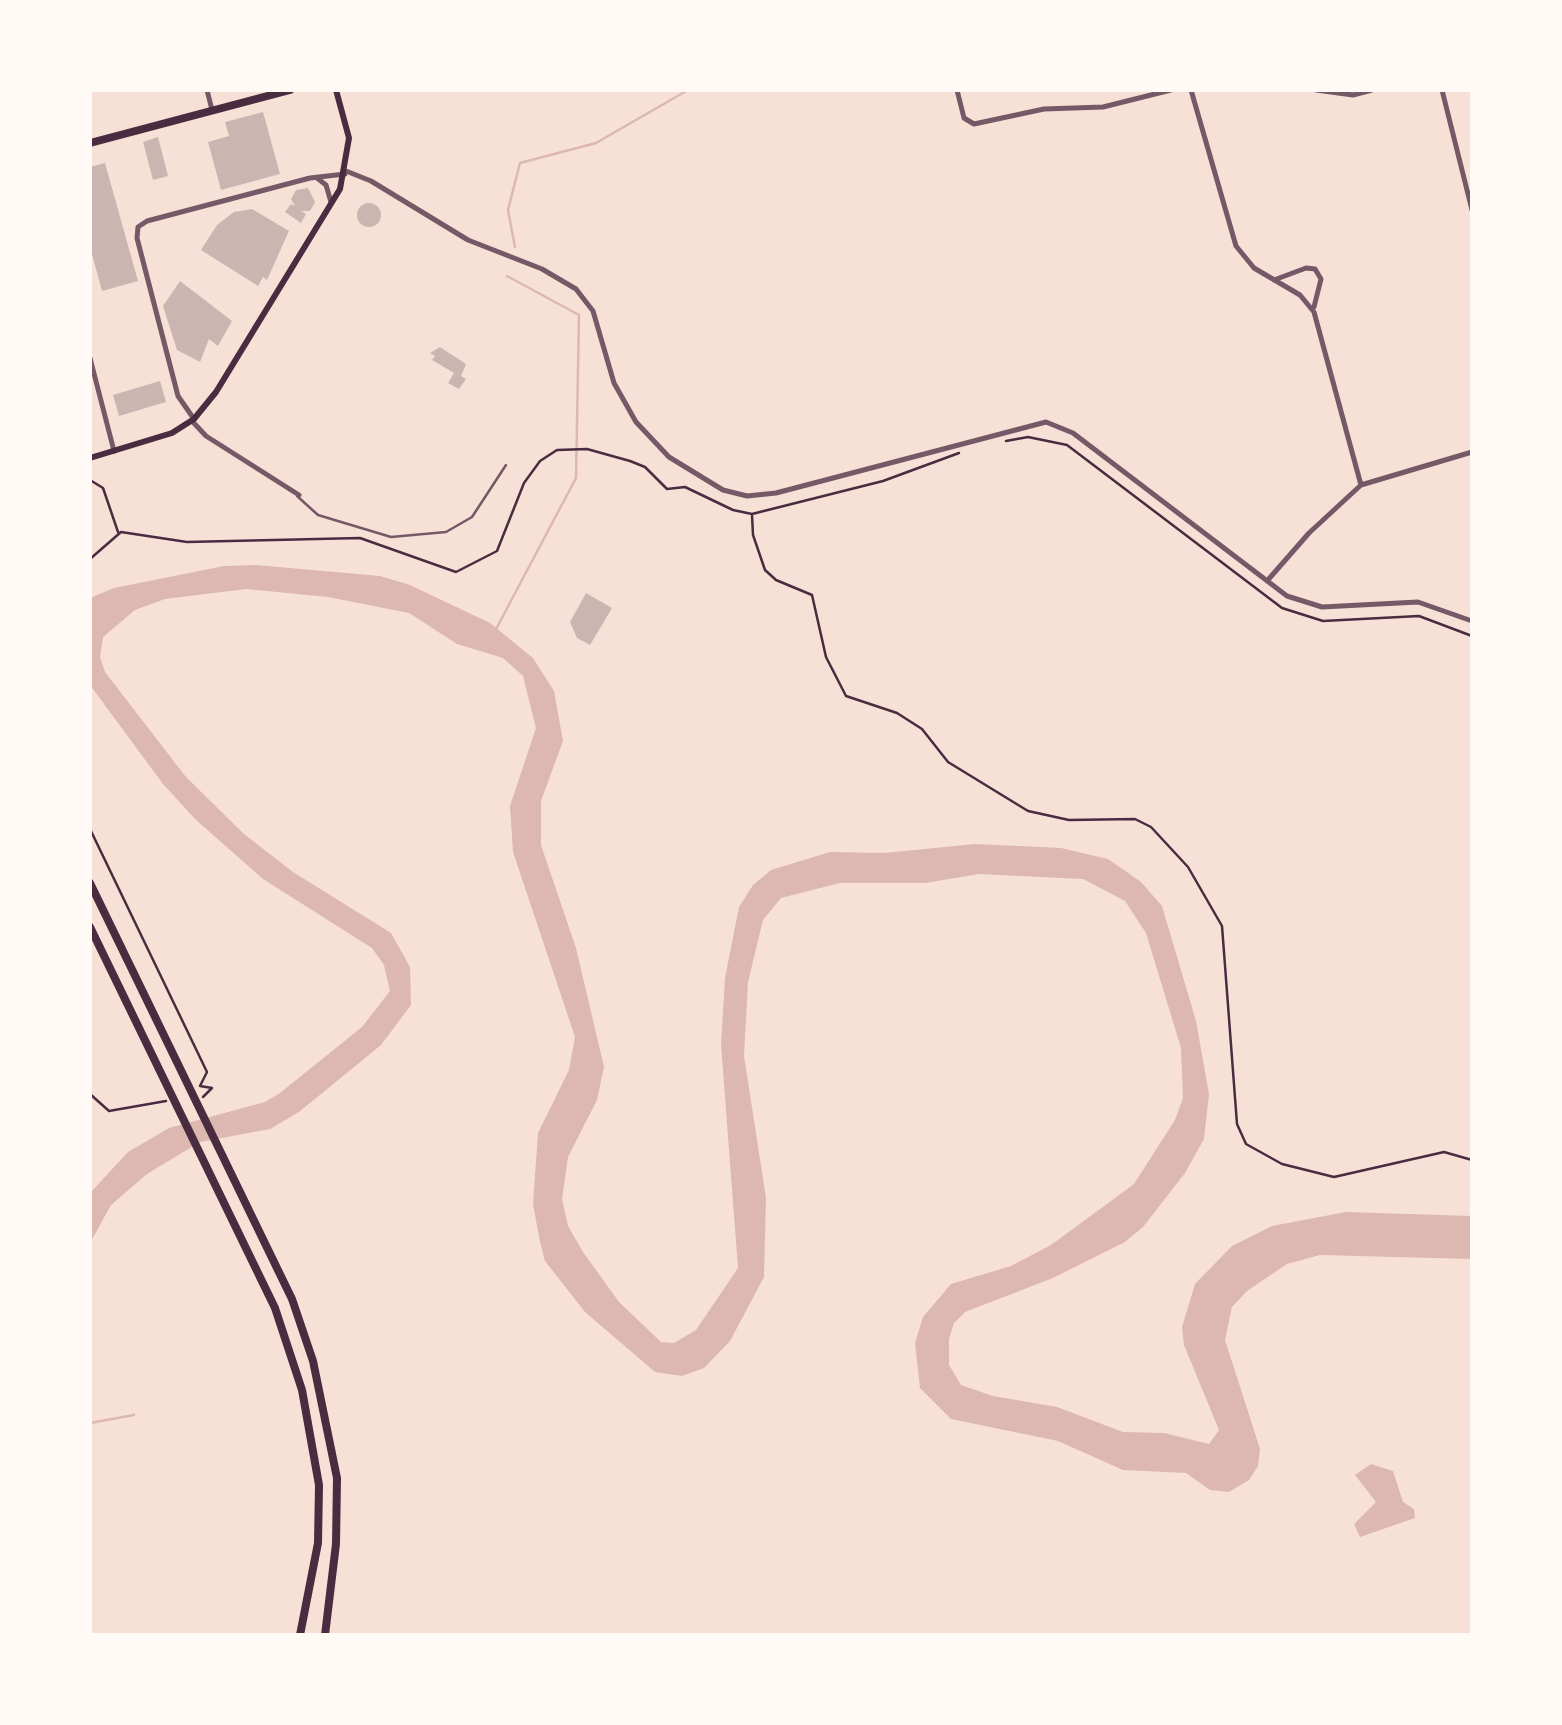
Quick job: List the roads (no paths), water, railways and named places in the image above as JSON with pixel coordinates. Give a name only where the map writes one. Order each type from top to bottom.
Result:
[{"type":"highway","points":[[90,143],[290,90]]},
{"type":"highway","points":[[90,883],[292,1299],[314,1360],[334,1454],[337,1514],[325,1635]]},
{"type":"highway","points":[[90,928],[275,1308],[302,1390],[316,1456],[318,1543],[300,1635]]},
{"type":"highway","points":[[310,1589],[332,1593]]},
{"type":"main road","points":[[90,458],[162,438],[193,420],[216,392],[332,206],[346,173],[349,138],[336,90]]},
{"type":"street","points":[[207,90],[212,110]]},
{"type":"street","points":[[957,90],[964,118],[974,124],[1044,109],[1103,107],[1171,90]]},
{"type":"street","points":[[1192,90],[1232,238],[1250,265],[1300,295],[1315,314],[1361,485]]},
{"type":"street","points":[[1316,90],[1324,94],[1372,90]]},
{"type":"street","points":[[1442,90],[1472,210]]},
{"type":"street","points":[[296,493],[206,436],[178,396],[137,230],[147,221],[346,173],[370,181],[468,240],[568,282],[590,305],[617,390],[642,430],[669,457],[723,490],[748,496],[776,493],[1046,422],[1068,430],[1287,596],[1322,608],[1418,602],[1472,621]]},
{"type":"street","points":[[314,178],[324,182],[332,206]]},
{"type":"street","points":[[1272,280],[1306,268],[1317,270],[1321,281],[1315,314]]},
{"type":"street","points":[[90,358],[114,451]]},
{"type":"street","points":[[1267,581],[1310,532],[1361,485],[1472,452]]},
{"type":"lane","points":[[296,493],[318,515],[386,536],[446,532],[472,517],[506,464]]},
{"type":"waterway","points":[[515,247],[508,210],[520,163],[596,143],[688,90]]},
{"type":"waterway","points":[[495,631],[576,478],[579,315],[507,276]]},
{"type":"waterway","points":[[90,1423],[134,1415]]}]
